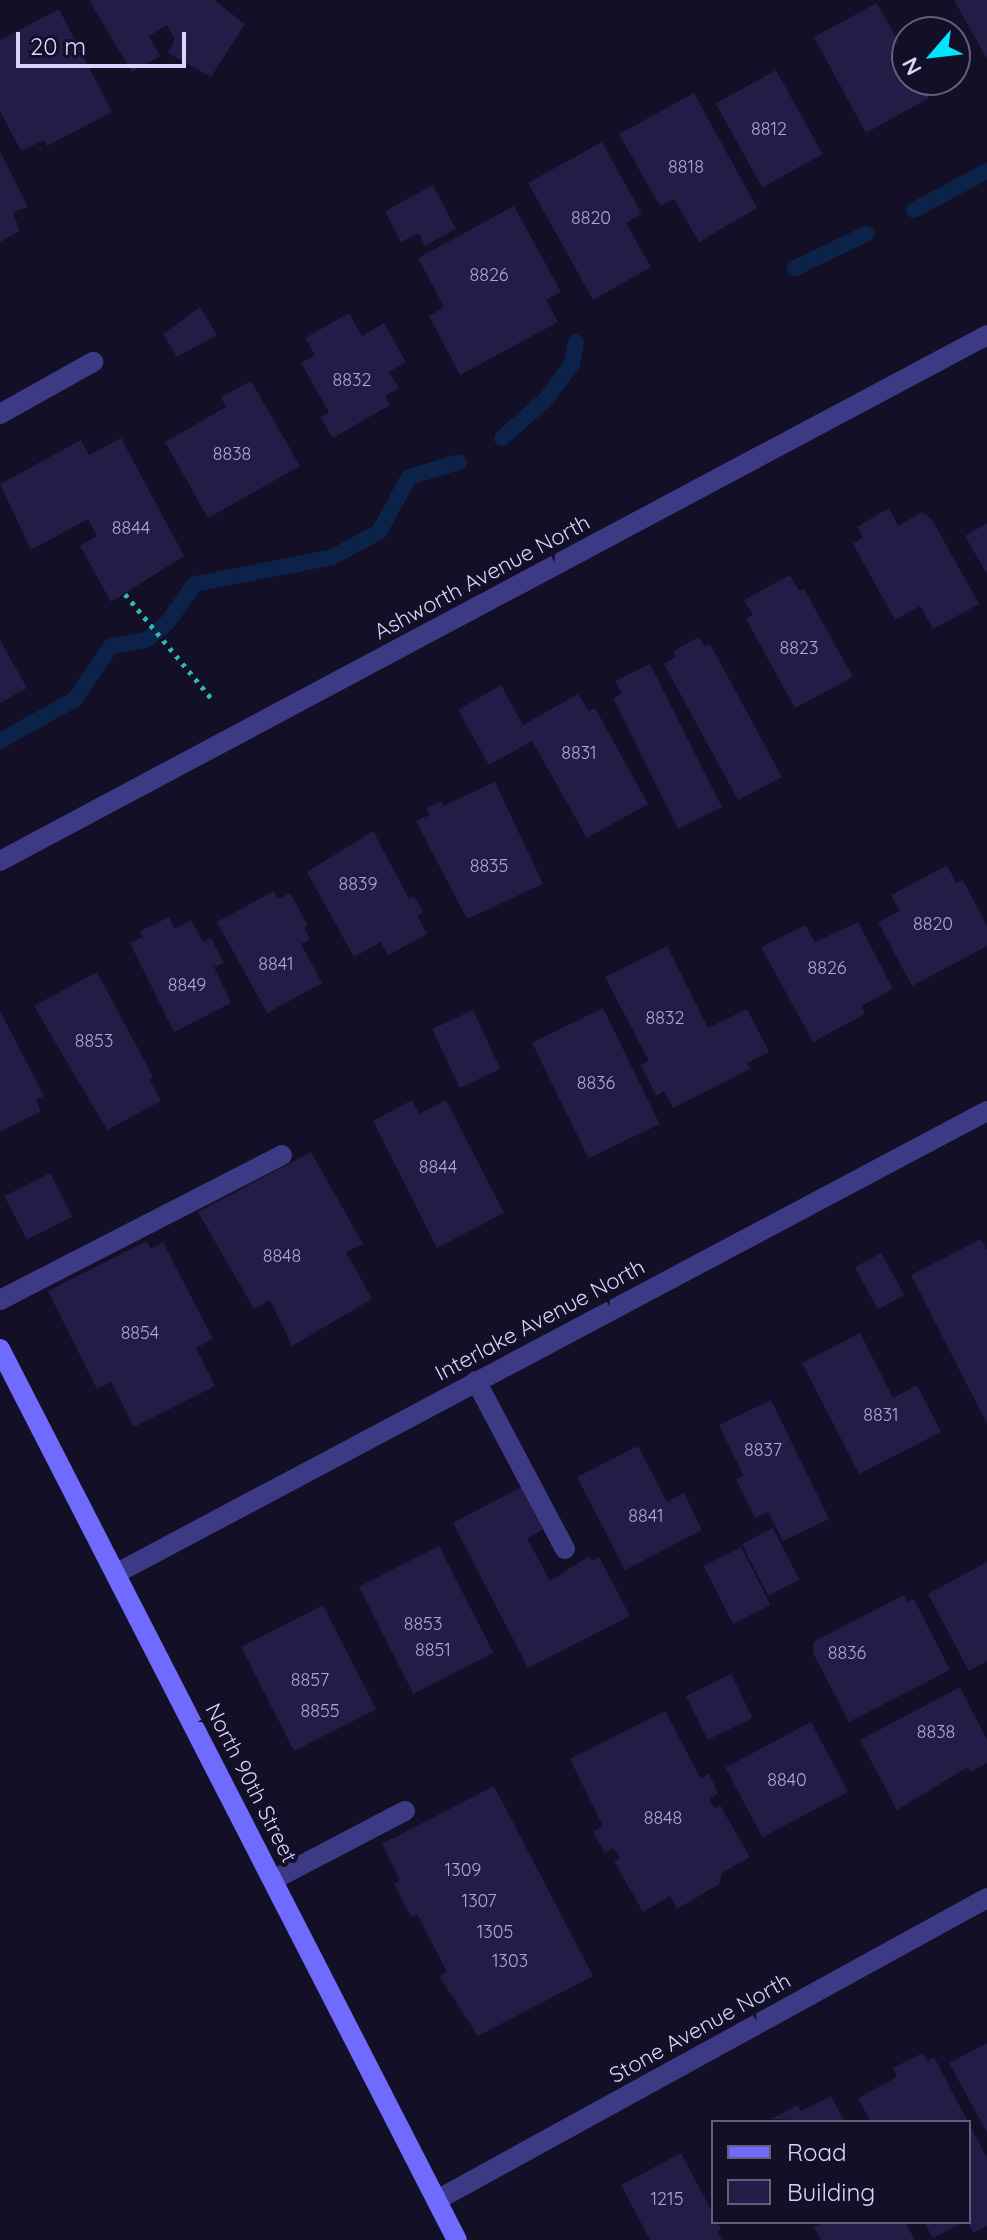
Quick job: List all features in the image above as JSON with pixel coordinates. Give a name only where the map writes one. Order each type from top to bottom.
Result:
[{"type":"street","name":"Ashworth Avenue North","points":[[0,861],[987,335]]},
{"type":"street","points":[[0,414],[93,362]]},
{"type":"street","name":"Interlake Avenue North","points":[[117,1573],[987,1111]]},
{"type":"street","points":[[0,1300],[282,1155]]},
{"type":"street","name":"North 90th Street","points":[[0,1349],[457,2240]]},
{"type":"street","points":[[476,1381],[565,1549]]},
{"type":"street","points":[[273,1880],[405,1811]]},
{"type":"street","name":"Stone Avenue North","points":[[437,2200],[987,1898]]},
{"type":"path","points":[[125,594],[136,614],[211,698]]},
{"type":"building","points":[[89,0],[214,0],[245,24],[211,77],[168,53],[175,39],[167,25],[149,36],[160,56],[132,72]]},
{"type":"building","points":[[954,0],[987,0],[987,59],[971,30],[971,16],[963,16]]},
{"type":"building","points":[[877,3],[891,28],[891,96],[929,98],[866,133],[814,37]]},
{"type":"building","points":[[59,9],[112,112],[47,146],[44,140],[21,151],[0,111],[0,40]]},
{"type":"building","points":[[776,70],[823,154],[762,187],[716,103]]},
{"type":"building","points":[[694,93],[757,208],[699,242],[674,199],[660,206],[619,134]]},
{"type":"building","points":[[602,142],[642,214],[626,223],[651,267],[593,300],[528,183]]},
{"type":"building","points":[[0,151],[28,207],[13,212],[20,231],[0,242]]},
{"type":"building","points":[[433,185],[456,229],[425,246],[419,233],[401,242],[385,211]]},
{"type":"building","points":[[514,206],[561,292],[546,300],[558,322],[460,375],[429,316],[444,307],[418,258]]},
{"type":"building","points":[[200,307],[217,335],[177,357],[163,334]]},
{"type":"building","points":[[349,313],[362,336],[384,323],[406,362],[389,372],[399,388],[385,396],[390,405],[333,438],[320,417],[329,412],[301,363],[315,355],[305,338]]},
{"type":"building","points":[[251,381],[300,466],[208,518],[165,442],[226,407],[221,397]]},
{"type":"building","points":[[121,438],[184,556],[111,602],[80,546],[97,536],[88,519],[31,550],[0,484],[81,440],[89,455]]},
{"type":"building","points":[[889,508],[898,526],[922,512],[931,518],[979,604],[933,629],[920,606],[895,620],[853,544],[863,537],[857,527]]},
{"type":"building","points":[[987,523],[987,574],[965,536]]},
{"type":"building","points":[[790,575],[799,591],[804,589],[853,677],[795,708],[746,619],[753,615],[744,600]]},
{"type":"building","points":[[699,637],[705,647],[710,644],[782,777],[738,800],[664,664],[676,657],[673,651]]},
{"type":"building","points":[[0,640],[27,688],[0,703]]},
{"type":"building","points":[[650,664],[722,807],[678,829],[613,698],[622,693],[615,681]]},
{"type":"building","points":[[501,685],[523,725],[578,694],[589,711],[595,708],[648,804],[587,838],[532,741],[489,765],[458,710]]},
{"type":"building","points":[[495,782],[543,884],[467,919],[416,821],[430,815],[426,808],[441,801],[443,806]]},
{"type":"building","points":[[373,831],[409,899],[414,896],[423,912],[417,915],[427,934],[388,955],[381,942],[354,957],[307,872]]},
{"type":"building","points":[[947,865],[956,883],[963,880],[987,926],[987,946],[912,986],[878,922],[900,911],[891,895]]},
{"type":"building","points":[[274,891],[278,899],[290,893],[308,926],[304,928],[310,939],[301,944],[322,983],[267,1013],[217,922]]},
{"type":"building","points":[[169,917],[175,929],[191,920],[203,942],[211,938],[224,963],[214,967],[231,1003],[174,1032],[130,943],[143,937],[140,931]]},
{"type":"building","points":[[858,922],[893,989],[861,1006],[865,1014],[813,1042],[761,947],[805,925],[815,942]]},
{"type":"building","points":[[667,946],[708,1028],[747,1009],[769,1052],[747,1063],[750,1069],[673,1108],[664,1091],[656,1096],[641,1065],[649,1061],[605,977]]},
{"type":"building","points":[[97,972],[153,1077],[149,1079],[161,1101],[107,1130],[34,1006]]},
{"type":"building","points":[[603,1008],[660,1124],[589,1159],[532,1043]]},
{"type":"building","points":[[473,1010],[500,1069],[460,1088],[432,1029]]},
{"type":"building","points":[[0,1011],[44,1096],[36,1100],[41,1111],[0,1132]]},
{"type":"building","points":[[412,1100],[419,1114],[446,1100],[504,1213],[437,1248],[373,1121]]},
{"type":"building","points":[[311,1152],[363,1244],[346,1252],[372,1299],[292,1346],[270,1300],[254,1309],[198,1212]]},
{"type":"building","points":[[50,1173],[72,1217],[27,1240],[5,1196]]},
{"type":"building","points":[[981,1239],[987,1250],[987,1424],[911,1275]]},
{"type":"building","points":[[147,1241],[151,1249],[163,1242],[213,1339],[196,1348],[215,1386],[134,1427],[111,1382],[97,1389],[48,1291]]},
{"type":"building","points":[[881,1253],[904,1295],[878,1310],[855,1268]]},
{"type":"building","points":[[860,1333],[893,1398],[917,1385],[941,1432],[859,1474],[802,1363]]},
{"type":"building","points":[[771,1400],[829,1519],[783,1541],[768,1512],[755,1518],[736,1479],[743,1475],[719,1425]]},
{"type":"building","points":[[638,1446],[667,1502],[684,1493],[702,1530],[625,1570],[577,1477]]},
{"type":"building","points":[[521,1487],[543,1530],[527,1538],[550,1581],[589,1556],[592,1561],[599,1557],[630,1616],[528,1668],[453,1523]]},
{"type":"building","points":[[773,1528],[799,1580],[768,1596],[742,1544]]},
{"type":"building","points":[[439,1546],[493,1653],[413,1694],[359,1587]]},
{"type":"building","points":[[741,1547],[771,1605],[733,1624],[704,1566]]},
{"type":"building","points":[[987,1562],[987,1661],[969,1671],[928,1594]]},
{"type":"building","points":[[904,1595],[908,1602],[914,1599],[950,1670],[849,1722],[813,1653],[813,1642]]},
{"type":"building","points":[[323,1605],[376,1709],[294,1751],[241,1647]]},
{"type":"building","points":[[731,1674],[752,1718],[708,1740],[686,1696]]},
{"type":"building","points":[[960,1687],[987,1740],[987,1763],[971,1772],[968,1767],[897,1810],[860,1740]]},
{"type":"building","points":[[665,1711],[701,1779],[709,1773],[718,1794],[709,1798],[715,1809],[720,1805],[750,1857],[722,1873],[719,1884],[677,1909],[670,1896],[643,1912],[614,1861],[620,1858],[613,1848],[605,1853],[593,1832],[603,1826],[570,1759]]},
{"type":"building","points":[[811,1722],[848,1792],[762,1837],[725,1768]]},
{"type":"building","points":[[494,1786],[593,1976],[478,2036],[439,1976],[447,1972],[417,1914],[411,1917],[394,1884],[400,1880],[382,1844]]},
{"type":"building","points":[[987,2043],[987,2133],[949,2063]]},
{"type":"building","points":[[923,2053],[927,2061],[934,2057],[967,2120],[870,2120],[858,2098],[897,2077],[893,2068]]},
{"type":"building","points":[[831,2096],[844,2120],[771,2119],[798,2105],[801,2111]]},
{"type":"building","points":[[971,2128],[987,2158],[987,2226],[973,2233],[969,2224]]},
{"type":"building","points":[[681,2153],[711,2210],[711,2224],[718,2224],[721,2229],[717,2231],[722,2240],[650,2240],[621,2185]]},
{"type":"building","points":[[819,2224],[906,2224],[915,2240],[821,2240],[814,2227]]},
{"type":"building","points":[[925,2224],[960,2224],[933,2238]]},
{"type":"waterway","points":[[914,210],[987,171]]},
{"type":"waterway","points":[[795,268],[866,234]]},
{"type":"waterway","points":[[502,438],[545,400],[572,364],[576,342]]},
{"type":"waterway","points":[[0,741],[75,699],[111,646],[146,640],[167,623],[195,584],[332,557],[379,532],[409,477],[459,462]]}]
